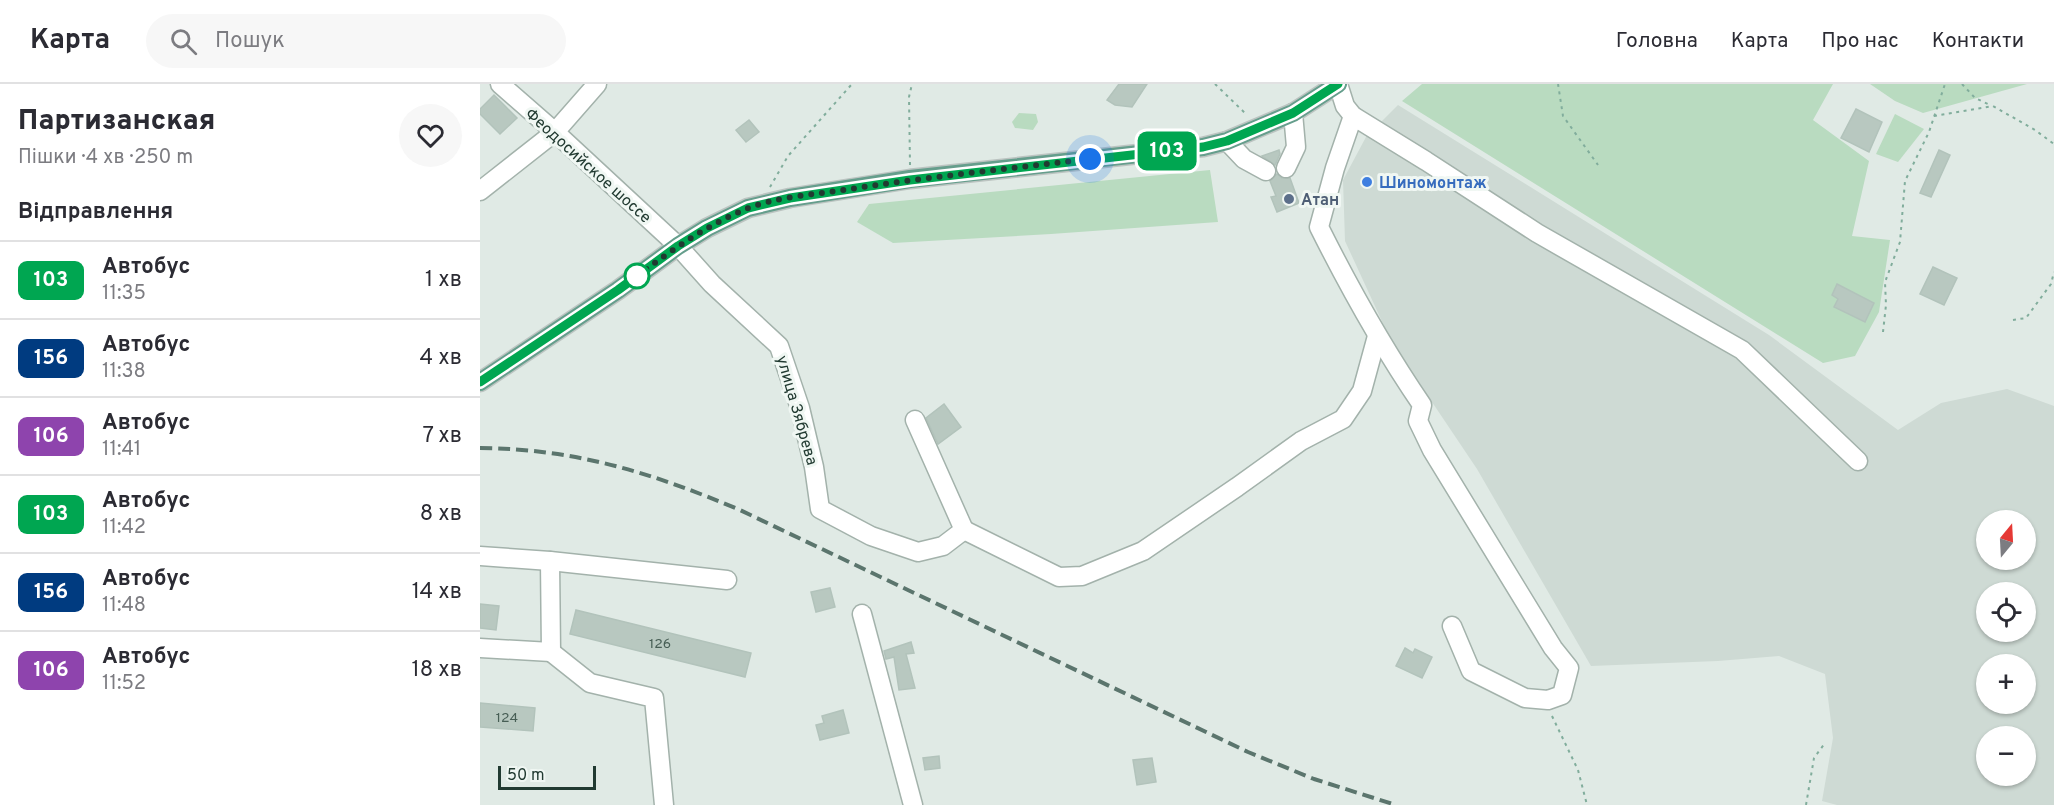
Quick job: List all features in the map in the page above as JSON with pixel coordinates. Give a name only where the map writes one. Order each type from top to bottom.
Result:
[{"type":"main road","points":[[480,382],[618,290],[678,246],[707,228],[748,208],[790,198],[910,180],[1203,147],[1227,141],[1293,113],[1338,84]]},
{"type":"street","name":"Феодосийское шоссе","points":[[500,84],[678,246]]},
{"type":"street","points":[[480,191],[555,132],[597,84]]},
{"type":"street","points":[[1338,84],[1345,106],[1353,116],[1537,233],[1742,350],[1858,461]]},
{"type":"street","points":[[1286,168],[1296,147],[1293,113]]},
{"type":"street","points":[[1353,116],[1335,168],[1319,227],[1377,336],[1422,405],[1418,421],[1432,450],[1553,648],[1569,668],[1562,695],[1545,699],[1525,698],[1471,671],[1452,626]]},
{"type":"street","points":[[1227,141],[1244,159],[1266,171]]},
{"type":"street","name":"улица Зябрева","points":[[678,246],[712,284],[779,346],[800,408],[814,466],[820,509],[871,536],[918,552],[943,546],[964,530]]},
{"type":"street","points":[[915,420],[964,530],[1059,577],[1082,576],[1143,551],[1301,441],[1343,419],[1362,392],[1377,336]]},
{"type":"street","points":[[480,556],[727,580]]},
{"type":"street","points":[[550,561],[551,652]]},
{"type":"street","points":[[862,614],[913,805]]},
{"type":"street","points":[[480,648],[551,652],[590,683],[654,698],[664,805]]},
{"type":"path","points":[[759,205],[788,156],[852,84]]},
{"type":"path","points":[[910,180],[909,97],[912,84]]},
{"type":"path","points":[[1215,84],[1260,127]]},
{"type":"path","points":[[1558,84],[1563,116],[1599,165]]},
{"type":"path","points":[[1883,332],[1886,305],[1885,282],[1900,242],[1905,181],[1929,132],[1946,84]]},
{"type":"path","points":[[1962,84],[1975,98],[2035,130],[2054,144]]},
{"type":"path","points":[[1934,116],[1992,106]]},
{"type":"path","points":[[2013,320],[2026,318],[2051,284],[2054,272]]},
{"type":"path","points":[[1545,699],[1578,770],[1587,805]]},
{"type":"path","points":[[1806,805],[1814,758],[1825,743]]},
{"type":"shaded area","points":[[1398,105],[1769,335],[1898,430],[1941,403],[2007,389],[2054,406],[2054,805],[1837,805],[1822,801],[1833,738],[1825,674],[1779,656],[1591,666],[1477,469],[1391,341],[1345,241],[1343,180],[1366,137]]},
{"type":"green space","points":[[1422,84],[1833,84],[1813,120],[1869,161],[1852,236],[1890,240],[1879,312],[1855,356],[1823,363],[1402,101]]},
{"type":"green space","points":[[1870,84],[2027,84],[1923,113],[1895,101]]},
{"type":"green space","points":[[1019,113],[1036,114],[1038,122],[1033,130],[1015,128],[1012,122]]},
{"type":"green space","points":[[1895,114],[1924,129],[1898,162],[1876,154]]},
{"type":"green space","points":[[1210,170],[1218,222],[893,243],[857,222],[869,204]]},
{"type":"building","points":[[1119,84],[1147,84],[1132,107],[1115,105],[1107,100]]},
{"type":"building","points":[[494,95],[517,118],[500,134],[480,114],[480,109]]},
{"type":"building","points":[[1856,109],[1882,122],[1869,152],[1841,138]]},
{"type":"building","points":[[749,120],[759,132],[746,142],[736,130]]},
{"type":"building","points":[[1279,150],[1280,154],[1275,165],[1262,156]]},
{"type":"building","points":[[1939,150],[1950,155],[1931,197],[1920,193]]},
{"type":"building","points":[[1277,174],[1282,178],[1290,178],[1299,203],[1277,212],[1271,197],[1276,196],[1270,181]]},
{"type":"building","points":[[1933,267],[1957,278],[1944,305],[1920,294]]},
{"type":"building","points":[[1837,284],[1874,303],[1865,322],[1834,307],[1838,299],[1832,295]]},
{"type":"building","points":[[944,404],[961,427],[938,444],[926,418]]},
{"type":"building","points":[[830,588],[835,607],[816,612],[811,592]]},
{"type":"building","points":[[480,604],[499,606],[496,630],[480,628]]},
{"type":"building","points":[[576,610],[751,653],[745,677],[570,634]]},
{"type":"building","points":[[911,642],[914,653],[906,654],[915,688],[899,690],[894,657],[886,659],[884,651]]},
{"type":"building","points":[[1405,648],[1413,653],[1415,649],[1432,657],[1422,678],[1396,666]]},
{"type":"building","points":[[480,703],[535,708],[533,731],[480,727]]},
{"type":"building","points":[[843,710],[849,733],[820,740],[816,725],[824,723],[822,716]]},
{"type":"building","points":[[939,756],[940,768],[925,770],[923,758]]},
{"type":"building","points":[[1152,758],[1156,782],[1137,785],[1133,760]]},
{"type":"railway","points":[[480,448],[515,449],[582,458],[645,474],[708,497],[740,510],[1248,752],[1314,779],[1396,805]]},
{"type":"bus line","name":"103","points":[[480,382],[618,290],[678,246],[707,228],[748,208],[790,198],[910,180],[1203,147],[1227,141],[1293,113],[1338,84]]},
{"type":"place","name":"Шиномонтаж","points":[[1367,182]]},
{"type":"place","name":"Атан","points":[[1289,199]]},
{"type":"route","points":[[637,276],[633,279],[707,228],[748,208],[790,198],[910,180],[1090,159]]}]
